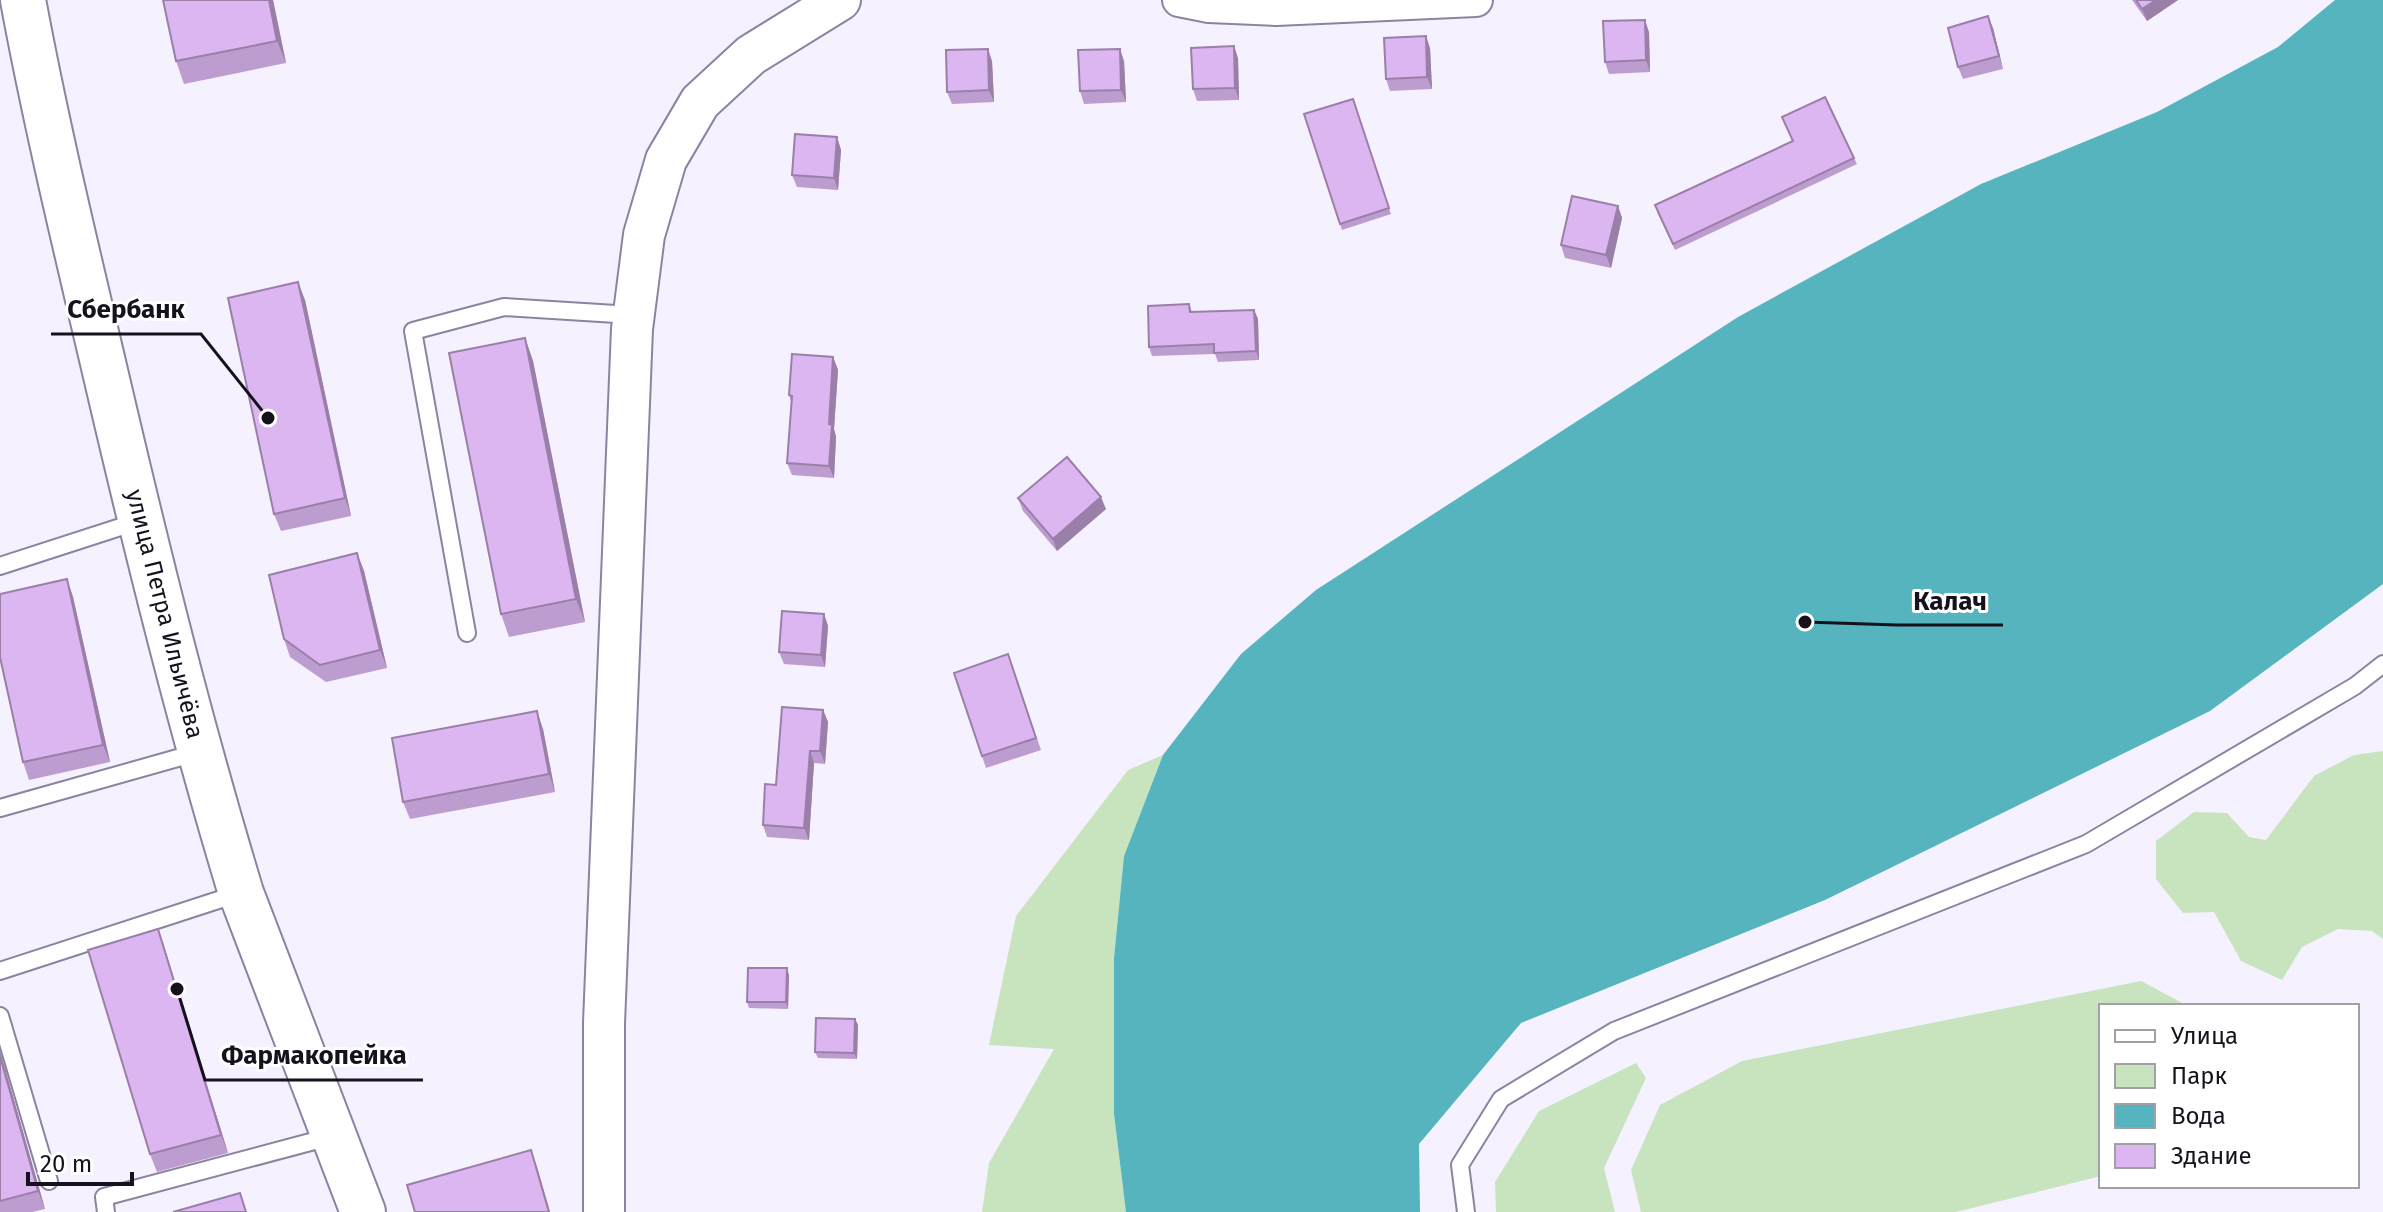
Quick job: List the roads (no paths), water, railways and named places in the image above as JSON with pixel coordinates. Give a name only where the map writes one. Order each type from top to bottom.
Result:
[{"type":"main road","name":"улица Петра Ильичёва","points":[[23,0],[61,185],[140,521],[201,751],[241,893],[363,1212]]},
{"type":"street","points":[[604,1212],[604,1023],[634,315],[644,235],[666,160],[700,102],[751,55],[840,0]]},
{"type":"street","points":[[1179,0],[1209,6],[1276,9],[1476,0]]},
{"type":"lane","points":[[467,633],[413,331],[504,307],[634,315]]},
{"type":"lane","points":[[0,566],[140,521]]},
{"type":"lane","points":[[1466,1212],[1460,1165],[1501,1099],[1614,1031],[2086,844],[2355,686],[2383,664]]},
{"type":"lane","points":[[0,808],[201,751]]},
{"type":"lane","points":[[0,971],[241,893]]},
{"type":"lane","points":[[0,1016],[49,1181]]},
{"type":"lane","points":[[106,1212],[104,1197],[334,1136]]},
{"type":"water","points":[[2335,0],[2383,0],[2383,584],[2210,711],[1825,900],[1521,1023],[1419,1144],[1420,1212],[1126,1212],[1114,1114],[1114,958],[1124,856],[1163,755],[1241,654],[1316,590],[1738,317],[1981,184],[2157,112],[2278,47]]},
{"type":"place","name":"Сбербанк","points":[[268,418]]},
{"type":"place","name":"Калач","points":[[1805,622]]},
{"type":"place","name":"Фармакопейка","points":[[177,989]]}]
